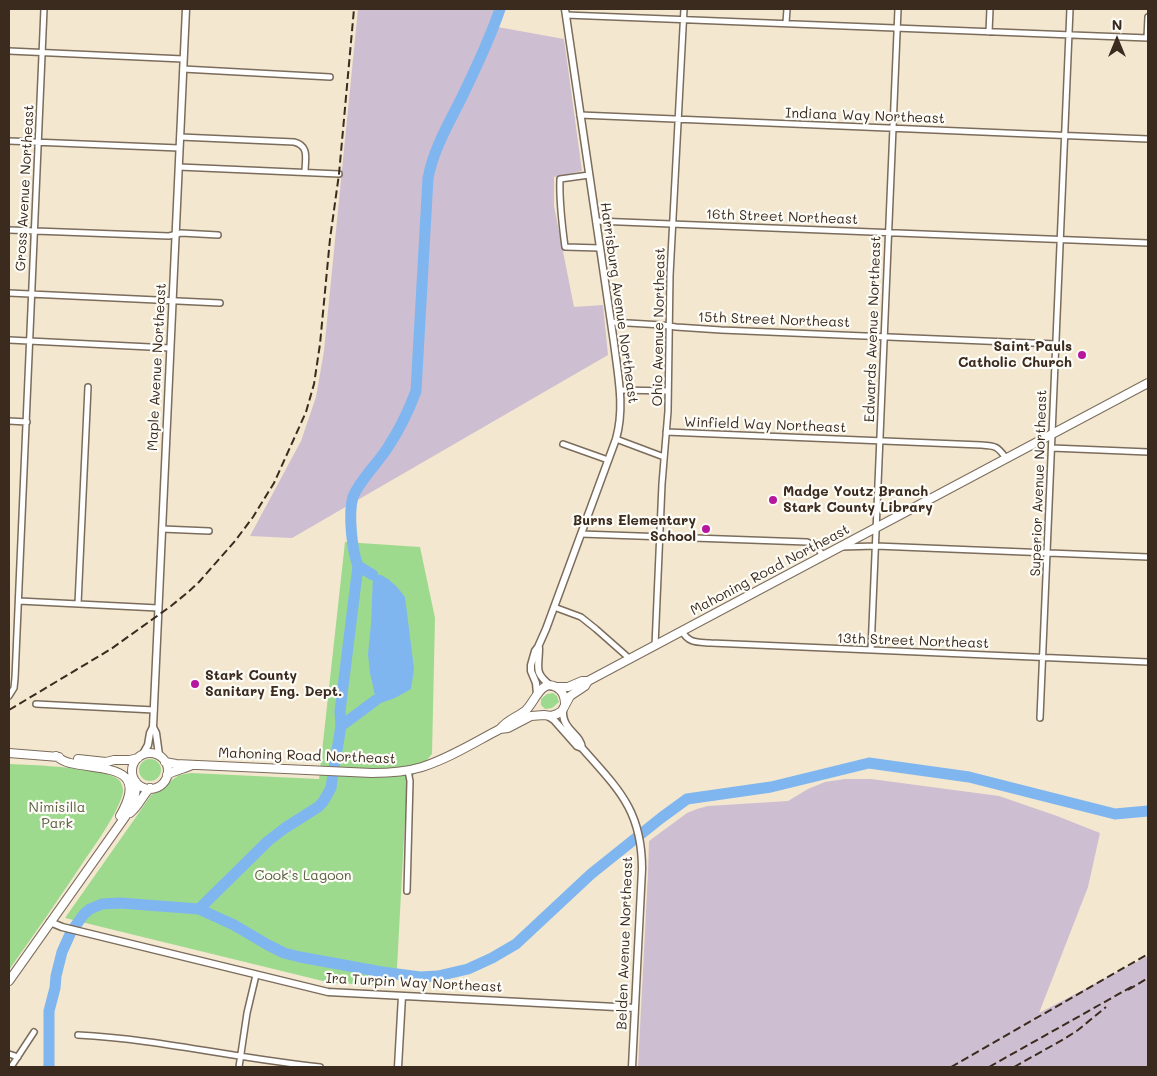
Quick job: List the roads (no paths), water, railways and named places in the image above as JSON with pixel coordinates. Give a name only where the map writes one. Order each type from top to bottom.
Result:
[{"type":"main road","name":"Mahoning Road Northeast","points":[[564,706],[571,695],[588,682],[1148,383]]},
{"type":"main road","name":"Mahoning Road Northeast","points":[[552,686],[566,688],[582,681],[588,682]]},
{"type":"main road","points":[[552,686],[558,688],[563,694],[565,698],[564,706],[557,714],[546,716],[535,705],[536,696],[543,688],[552,686]]},
{"type":"main road","name":"Mahoning Road Northeast","points":[[165,762],[348,772],[381,773],[408,770],[423,767],[444,758],[500,728],[506,722],[526,710],[536,696]]},
{"type":"main road","name":"Mahoning Road Northeast","points":[[500,728],[508,728],[530,716],[546,716]]},
{"type":"main road","points":[[9,753],[106,762],[126,771],[143,787],[150,788],[160,785],[165,780],[168,769],[159,755],[150,753],[130,760],[106,762]]},
{"type":"main road","points":[[56,756],[69,763],[111,769],[127,780],[130,788],[128,798],[120,815],[106,836],[106,844]]},
{"type":"main road","points":[[9,982],[125,817],[135,797],[135,780],[132,767],[140,756]]},
{"type":"main road","name":"Mahoning Road Northeast","points":[[167,775],[194,764]]},
{"type":"main road","points":[[125,817],[136,808],[150,788]]},
{"type":"street","name":"Gross Avenue Northeast","points":[[9,696],[15,683],[44,9]]},
{"type":"street","name":"Maple Avenue Northeast","points":[[140,756],[148,745],[153,727],[186,9]]},
{"type":"street","name":"Ohio Avenue Northeast","points":[[655,646],[684,9]]},
{"type":"street","points":[[786,9],[786,23]]},
{"type":"street","name":"Edwards Avenue Northeast","points":[[871,650],[898,9]]},
{"type":"street","points":[[989,32],[990,9]]},
{"type":"street","name":"Superior Avenue Northeast","points":[[1040,718],[1070,9]]},
{"type":"street","points":[[565,12],[683,20],[1148,38],[1148,16]]},
{"type":"street","name":"Harrisburg Avenue Northeast","points":[[536,696],[536,684],[531,666],[535,651],[554,606],[616,440],[621,415],[620,390],[611,322],[565,12]]},
{"type":"street","points":[[9,51],[183,59]]},
{"type":"street","points":[[183,69],[330,77]]},
{"type":"street","name":"Indiana Way Northeast","points":[[580,115],[1148,139]]},
{"type":"street","points":[[180,137],[299,143],[305,150],[305,172]]},
{"type":"street","points":[[9,141],[180,148]]},
{"type":"street","points":[[179,167],[339,174]]},
{"type":"street","points":[[589,175],[560,179],[560,211],[566,247],[600,248]]},
{"type":"street","name":"16th Street Northeast","points":[[596,221],[1148,243]]},
{"type":"street","points":[[9,230],[169,236],[181,233],[218,235]]},
{"type":"street","points":[[9,293],[220,303]]},
{"type":"street","name":"15th Street Northeast","points":[[611,322],[662,324],[676,328],[1056,344]]},
{"type":"street","points":[[9,340],[170,348]]},
{"type":"street","points":[[78,604],[88,387]]},
{"type":"street","points":[[620,390],[668,392]]},
{"type":"street","points":[[9,421],[27,422]]},
{"type":"street","name":"Winfield Way Northeast","points":[[666,432],[992,446],[999,449],[1006,458]]},
{"type":"street","points":[[616,440],[664,457]]},
{"type":"street","points":[[563,444],[608,460]]},
{"type":"street","points":[[1052,448],[1148,452]]},
{"type":"street","points":[[162,529],[209,531]]},
{"type":"street","points":[[581,534],[807,542],[814,544],[823,556]]},
{"type":"street","points":[[839,547],[876,546],[1148,557]]},
{"type":"street","points":[[19,601],[158,608]]},
{"type":"street","points":[[554,606],[581,617],[630,659]]},
{"type":"street","name":"13th Street Northeast","points":[[682,631],[690,641],[711,643],[1148,662]]},
{"type":"street","name":"Harrisburg Avenue Northeast","points":[[538,647],[538,671],[552,686]]},
{"type":"street","points":[[36,704],[154,710]]},
{"type":"street","name":"Belden Avenue Northeast","points":[[564,706],[564,723],[581,743],[582,748]]},
{"type":"street","name":"Belden Avenue Northeast","points":[[546,716],[554,720],[577,746],[582,748],[622,794],[637,824],[642,851],[642,870],[632,1067]]},
{"type":"street","name":"Maple Avenue Northeast","points":[[153,727],[156,733],[159,755]]},
{"type":"street","points":[[407,891],[410,824],[410,781],[408,770]]},
{"type":"street","name":"Ira Turpin Way Northeast","points":[[50,922],[62,928],[328,992],[635,1008]]},
{"type":"street","points":[[239,1067],[247,1013],[256,975]]},
{"type":"street","points":[[398,1067],[402,996]]},
{"type":"street","points":[[11,1067],[34,1032]]},
{"type":"street","points":[[78,1035],[127,1038],[320,1067]]},
{"type":"street","points":[[9,1054],[18,1057]]},
{"type":"water","points":[[373,575],[381,575],[388,579],[405,597],[414,669],[411,689],[395,698],[378,704],[370,673],[368,654]]},
{"type":"waterway","points":[[199,909],[268,841],[318,807],[331,788],[341,726],[340,711],[358,566],[351,532],[353,497],[396,433],[416,391],[428,178],[438,147],[492,31],[500,9]]},
{"type":"waterway","points":[[358,566],[373,575]]},
{"type":"waterway","points":[[341,726],[376,700]]},
{"type":"waterway","points":[[49,1067],[49,1011],[62,952],[71,932],[84,914],[102,904],[120,903],[199,909],[234,925],[284,953],[382,972],[420,977],[438,976],[468,969],[516,944],[591,874],[687,799],[771,787],[869,763],[969,777],[1115,814],[1148,811]]},
{"type":"railway","points":[[9,710],[111,649],[187,593],[235,541],[253,517],[274,483],[306,412],[314,384],[339,174],[354,9]]},
{"type":"railway","points":[[951,1067],[1148,954]]},
{"type":"railway","points":[[1128,990],[1148,978]]},
{"type":"railway","points":[[989,1067],[1133,986]]},
{"type":"railway","points":[[1014,1067],[1078,1030],[1106,1007]]},
{"type":"place","name":"Saint Pauls Catholic Church","points":[[1082,355]]},
{"type":"place","name":"Madge Youtz Branch Stark County Library","points":[[773,500]]},
{"type":"place","name":"Burns Elementary School","points":[[706,529]]},
{"type":"place","name":"Stark County Sanitary Eng. Dept.","points":[[195,684]]},
{"type":"park label","name":"Nimisilla Park","points":[[57,816]]},
{"type":"park label","name":"Cook's Lagoon","points":[[303,876]]}]
